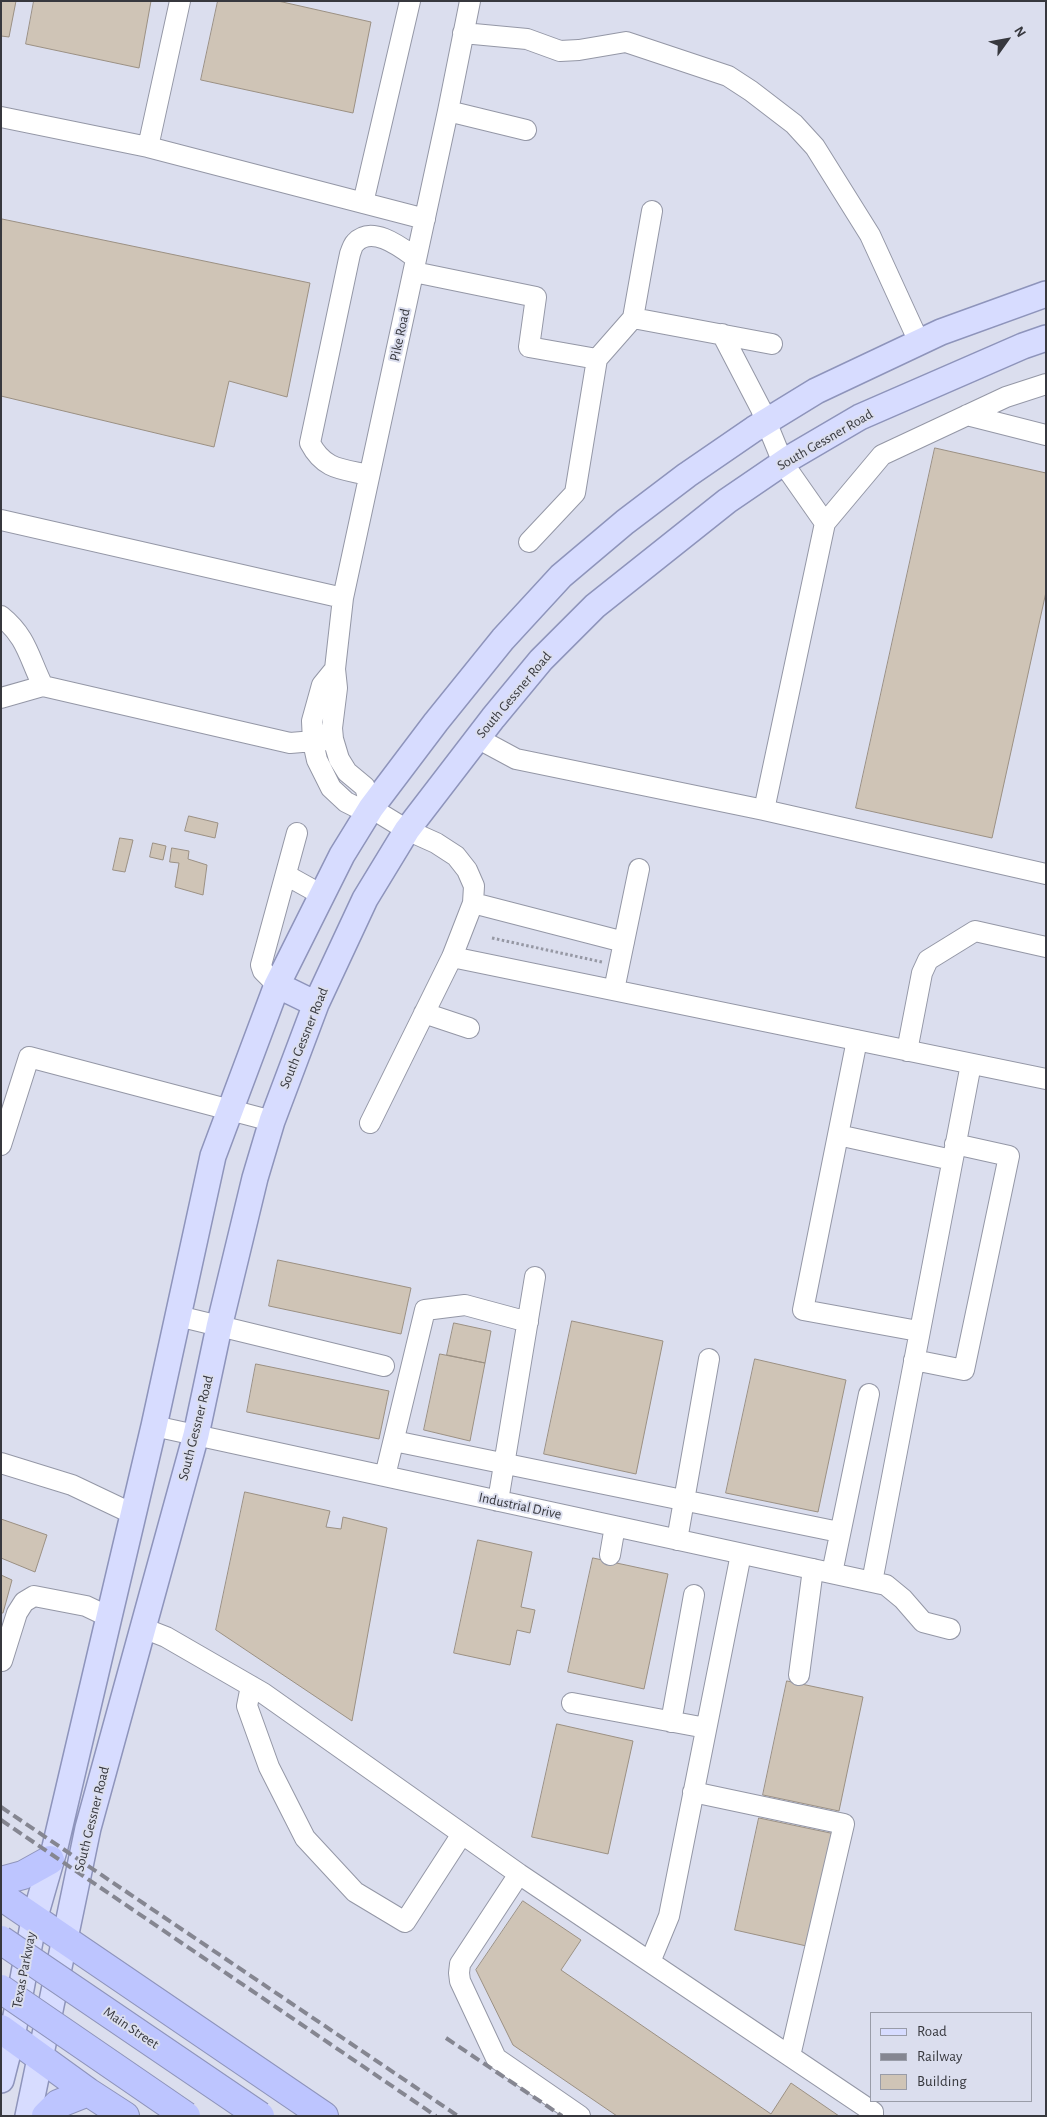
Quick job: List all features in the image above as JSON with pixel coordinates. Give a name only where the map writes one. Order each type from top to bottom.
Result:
[{"type":"highway","points":[[1,1881],[23,1875],[50,1860]]},
{"type":"highway","points":[[1,1896],[324,2116]]},
{"type":"highway","name":"Main Street","points":[[1,1940],[260,2116]]},
{"type":"highway","points":[[1,1989],[186,2116]]},
{"type":"highway","points":[[7,2033],[88,2092],[125,2116]]},
{"type":"highway","points":[[46,2116],[58,2104],[88,2092]]},
{"type":"main road","points":[[34,1920],[154,1426],[214,1156],[277,985],[342,855],[371,808],[503,638],[561,576],[625,522],[687,475],[767,421],[816,392],[941,332],[1046,294]]},
{"type":"main road","name":"South Gessner Road","points":[[40,2057],[88,1828],[196,1435],[219,1327],[255,1178],[272,1121],[316,1004],[366,899],[407,830],[477,738],[541,660],[595,606],[727,501],[783,463],[860,418],[1023,346],[1046,338]]},
{"type":"main road","points":[[277,985],[316,1004]]},
{"type":"main road","points":[[133,1514],[171,1527]]},
{"type":"main road","points":[[109,1617],[143,1628]]},
{"type":"main road","name":"Texas Parkway","points":[[1,2080],[7,2033],[34,1920]]},
{"type":"main road","points":[[28,2116],[40,2057]]},
{"type":"street","points":[[148,148],[180,1]]},
{"type":"street","points":[[363,203],[410,1]]},
{"type":"street","name":"Pike Road","points":[[371,808],[364,788],[347,772],[339,759],[333,739],[332,728],[337,688],[335,669],[342,598],[448,112],[470,1]]},
{"type":"street","points":[[464,33],[528,39],[560,50],[579,50],[626,42],[728,76],[752,91],[794,124],[815,147],[870,236],[919,342]]},
{"type":"street","points":[[448,112],[526,130]]},
{"type":"street","points":[[1,117],[148,148],[425,219]]},
{"type":"street","points":[[528,542],[575,493],[597,359],[633,318],[652,211]]},
{"type":"street","points":[[370,475],[338,468],[322,462],[310,443],[350,254],[355,243],[364,238],[375,236],[387,240],[415,265],[536,297],[528,347],[597,359]]},
{"type":"street","points":[[633,318],[772,344]]},
{"type":"street","points":[[722,334],[767,421],[783,463],[825,523]]},
{"type":"street","points":[[764,810],[825,523],[882,455],[1006,397],[1046,384]]},
{"type":"street","points":[[967,415],[1046,435]]},
{"type":"street","points":[[1,520],[342,598]]},
{"type":"street","points":[[1,616],[15,627],[26,645],[43,686]]},
{"type":"street","name":"Pike Road","points":[[335,669],[322,685],[312,721],[313,742],[317,760],[331,788],[346,802],[354,806],[371,808],[456,856],[467,870],[474,886],[473,903]]},
{"type":"street","points":[[1,698],[43,686],[290,743],[333,739]]},
{"type":"street","points":[[477,738],[516,759],[764,810],[1046,874]]},
{"type":"street","points":[[277,985],[263,971],[261,965],[297,833]]},
{"type":"street","points":[[614,990],[640,869]]},
{"type":"street","points":[[286,875],[322,895]]},
{"type":"street","points":[[370,1124],[452,957],[473,903],[624,942]]},
{"type":"street","points":[[907,1051],[922,973],[928,960],[975,931],[1046,947]]},
{"type":"street","points":[[452,957],[1046,1079]]},
{"type":"street","points":[[424,1013],[469,1028]]},
{"type":"street","points":[[857,1040],[803,1310],[918,1331]]},
{"type":"street","points":[[1,1145],[29,1057],[272,1121]]},
{"type":"street","points":[[950,1629],[923,1622],[903,1599],[879,1584],[918,1331],[971,1064]]},
{"type":"street","points":[[838,1135],[954,1152],[1009,1156],[964,1370],[914,1360]]},
{"type":"street","points":[[498,1501],[535,1277]]},
{"type":"street","points":[[385,1476],[425,1310],[465,1306],[528,1322]]},
{"type":"street","points":[[178,1316],[384,1366]]},
{"type":"street","points":[[677,1540],[709,1359]]},
{"type":"street","points":[[799,1675],[823,1571],[839,1532],[869,1394]]},
{"type":"street","name":"Industrial Drive","points":[[154,1426],[879,1584]]},
{"type":"street","points":[[394,1441],[839,1532]]},
{"type":"street","points":[[1,1464],[72,1485],[133,1514]]},
{"type":"street","points":[[610,1555],[615,1526]]},
{"type":"street","points":[[650,1962],[669,1916],[741,1554]]},
{"type":"street","points":[[671,1722],[694,1594]]},
{"type":"street","points":[[2,1661],[17,1613],[24,1602],[34,1596],[86,1606],[109,1617]]},
{"type":"street","points":[[143,1628],[166,1637],[251,1686],[519,1874],[872,2112],[873,2116]]},
{"type":"street","points":[[251,1686],[247,1706],[270,1767],[305,1838],[355,1892],[405,1922],[462,1834]]},
{"type":"street","points":[[572,1703],[706,1728]]},
{"type":"street","points":[[693,1792],[844,1824],[790,2056]]},
{"type":"street","points":[[519,1874],[460,1964],[458,1973],[460,1981],[496,2058],[580,2116]]},
{"type":"path","points":[[492,938],[619,966]]},
{"type":"building","points":[[1,1],[16,1],[9,37],[1,36]]},
{"type":"building","points":[[34,1],[151,1],[139,68],[26,44]]},
{"type":"building","points":[[218,1],[278,1],[371,22],[353,113],[201,80]]},
{"type":"building","points":[[2,219],[310,283],[287,397],[229,381],[214,447],[1,396]]},
{"type":"building","points":[[935,448],[1046,473],[1046,592],[992,838],[856,808]]},
{"type":"building","points":[[189,816],[218,823],[215,838],[185,831]]},
{"type":"building","points":[[120,838],[133,840],[125,872],[113,870]]},
{"type":"building","points":[[153,843],[166,846],[163,860],[150,857]]},
{"type":"building","points":[[172,848],[189,851],[188,859],[207,865],[203,895],[175,887],[179,863],[170,862]]},
{"type":"building","points":[[278,1260],[411,1288],[401,1334],[269,1306]]},
{"type":"building","points":[[572,1321],[663,1341],[636,1474],[544,1454]]},
{"type":"building","points":[[454,1323],[491,1331],[485,1363],[447,1355]]},
{"type":"building","points":[[440,1354],[485,1363],[470,1441],[424,1430]]},
{"type":"building","points":[[755,1359],[846,1380],[818,1512],[726,1493]]},
{"type":"building","points":[[256,1364],[389,1391],[379,1439],[247,1412]]},
{"type":"building","points":[[245,1492],[330,1511],[326,1527],[341,1529],[343,1517],[387,1528],[352,1721],[216,1630]]},
{"type":"building","points":[[1,1519],[47,1535],[35,1572],[1,1558]]},
{"type":"building","points":[[478,1540],[532,1552],[521,1607],[535,1610],[530,1633],[517,1630],[510,1665],[454,1653]]},
{"type":"building","points":[[593,1558],[668,1574],[644,1689],[568,1672]]},
{"type":"building","points":[[1,1575],[12,1580],[3,1613],[1,1613]]},
{"type":"building","points":[[787,1681],[863,1697],[839,1811],[763,1795]]},
{"type":"building","points":[[557,1724],[633,1741],[608,1854],[532,1837]]},
{"type":"building","points":[[759,1818],[835,1834],[811,1947],[735,1930]]},
{"type":"building","points":[[523,1901],[581,1940],[561,1970],[771,2114],[791,2083],[839,2116],[617,2116],[513,2045],[476,1970]]},
{"type":"railway","points":[[1,1807],[458,2116]]},
{"type":"railway","points":[[1,1820],[436,2116]]},
{"type":"railway","points":[[446,2038],[562,2116]]}]
